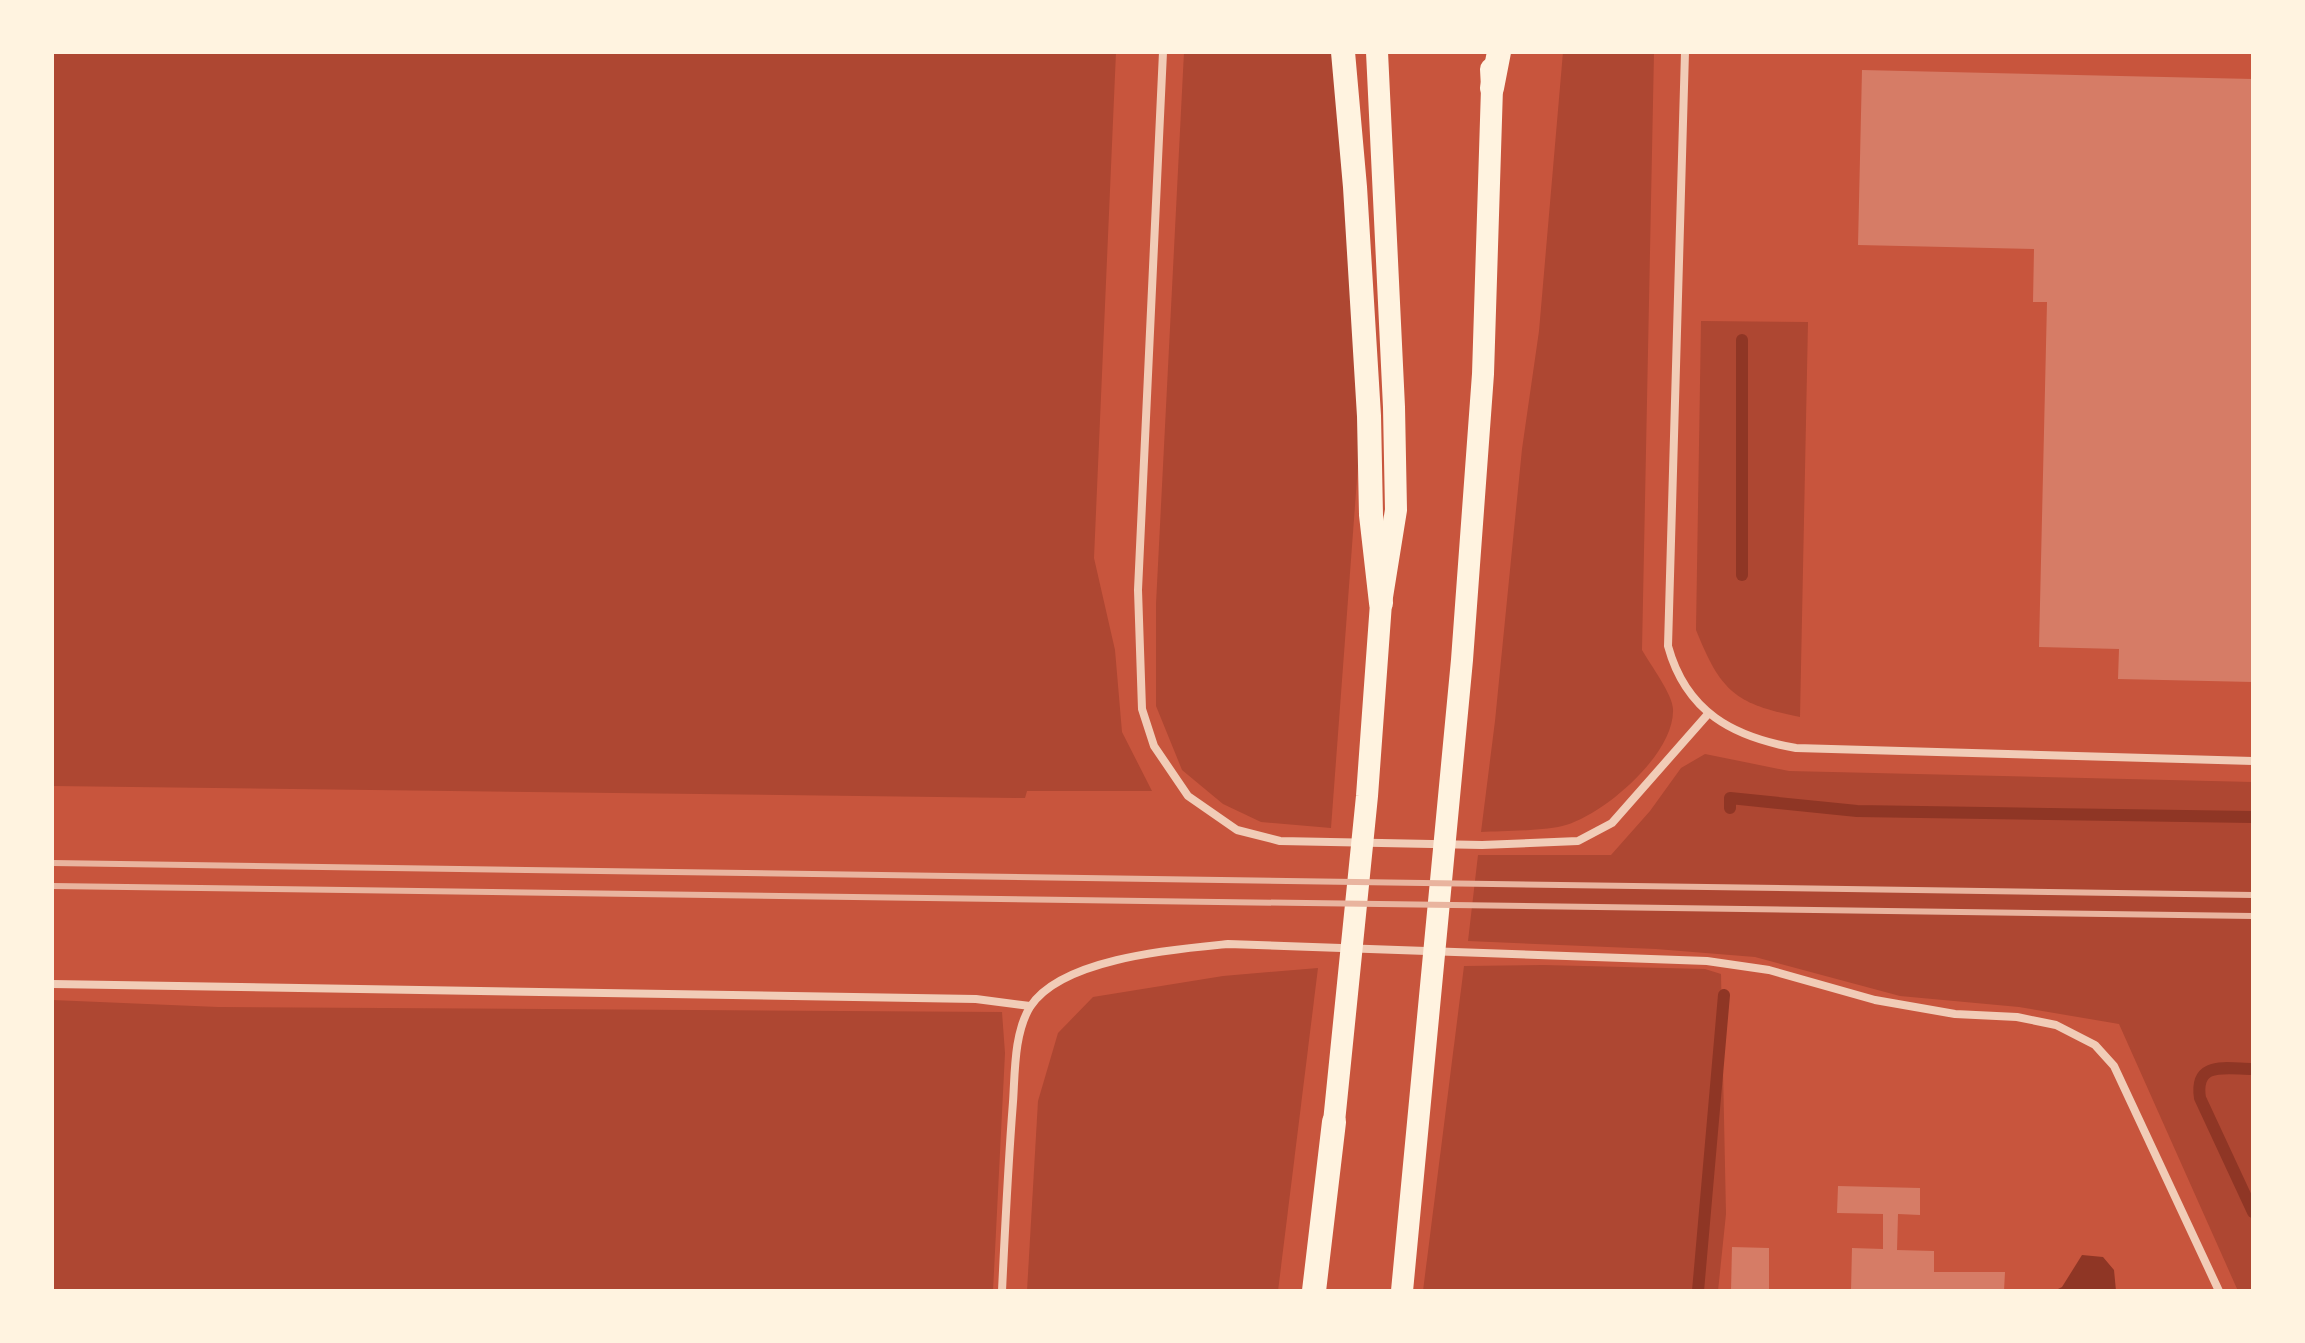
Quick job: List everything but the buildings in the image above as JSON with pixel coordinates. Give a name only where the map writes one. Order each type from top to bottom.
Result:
[{"type":"highway","points":[[1343,52],[1364,339],[1371,515],[1381,603]]},
{"type":"highway","points":[[1314,1291],[1349,990],[1381,603],[1396,510],[1377,52]]},
{"type":"highway","points":[[1402,1291],[1450,796],[1483,374],[1492,88],[1489,52]]},
{"type":"highway","points":[[1492,88],[1499,52]]},
{"type":"street","points":[[1163,52],[1138,590],[1142,709],[1154,746],[1188,796],[1237,830],[1280,841],[1466,845],[1578,841],[1612,823],[1708,714]]},
{"type":"street","points":[[1685,52],[1668,646],[1674,669],[1689,693],[1708,714],[1729,728],[1762,742],[1796,748],[2253,761]]},
{"type":"street","points":[[1002,1291],[1015,1072],[1023,1022],[1030,1006],[1041,995],[1072,976],[1120,959],[1190,948],[1274,944],[1707,961],[1769,970],[1847,993],[1903,1005],[2056,1025],[2080,1036],[2104,1053],[2114,1066],[2219,1291]]},
{"type":"street","points":[[52,984],[976,999],[1030,1006]]},
{"type":"shaded area","points":[[52,52],[1116,52],[1094,558],[1115,650],[1122,732],[1152,791],[1027,791],[1025,798],[1016,798],[52,786]]},
{"type":"shaded area","points":[[1184,52],[1334,52],[1361,425],[1331,828],[1261,822],[1223,804],[1182,770],[1156,706],[1156,604]]},
{"type":"shaded area","points":[[1563,52],[1654,52],[1642,650],[1665,688],[1673,709],[1671,726],[1651,762],[1618,795],[1600,808],[1558,827],[1481,832],[1522,449],[1539,331]]},
{"type":"shaded area","points":[[1701,321],[1808,322],[1800,717],[1760,707],[1733,692],[1714,668],[1696,630]]},
{"type":"shaded area","points":[[1705,754],[1789,771],[2253,782],[2253,1291],[2238,1291],[2119,1024],[2019,1007],[1900,996],[1755,957],[1656,949],[1468,941],[1478,855],[1611,855],[1650,811],[1681,768]]},
{"type":"shaded area","points":[[1464,966],[1705,969],[1721,974],[1726,1214],[1718,1291],[1423,1291]]},
{"type":"shaded area","points":[[1318,968],[1278,1291],[1027,1291],[1038,1101],[1058,1033],[1093,997],[1223,976]]},
{"type":"shaded area","points":[[52,1000],[218,1007],[1002,1012],[1005,1053],[993,1291],[52,1291]]},
{"type":"shaded area","points":[[2082,1255],[2103,1257],[2114,1270],[2116,1291],[2054,1291],[2062,1287]]},
{"type":"waterway","points":[[1742,340],[1742,575]]},
{"type":"waterway","points":[[1730,808],[1730,798],[1857,811],[2253,817]]},
{"type":"waterway","points":[[1698,1291],[1724,995]]},
{"type":"waterway","points":[[2253,1069],[2214,1069],[2202,1077],[2199,1086],[2200,1098],[2253,1212]]},
{"type":"railway","points":[[52,863],[2253,895]]},
{"type":"railway","points":[[52,886],[2253,916]]}]
